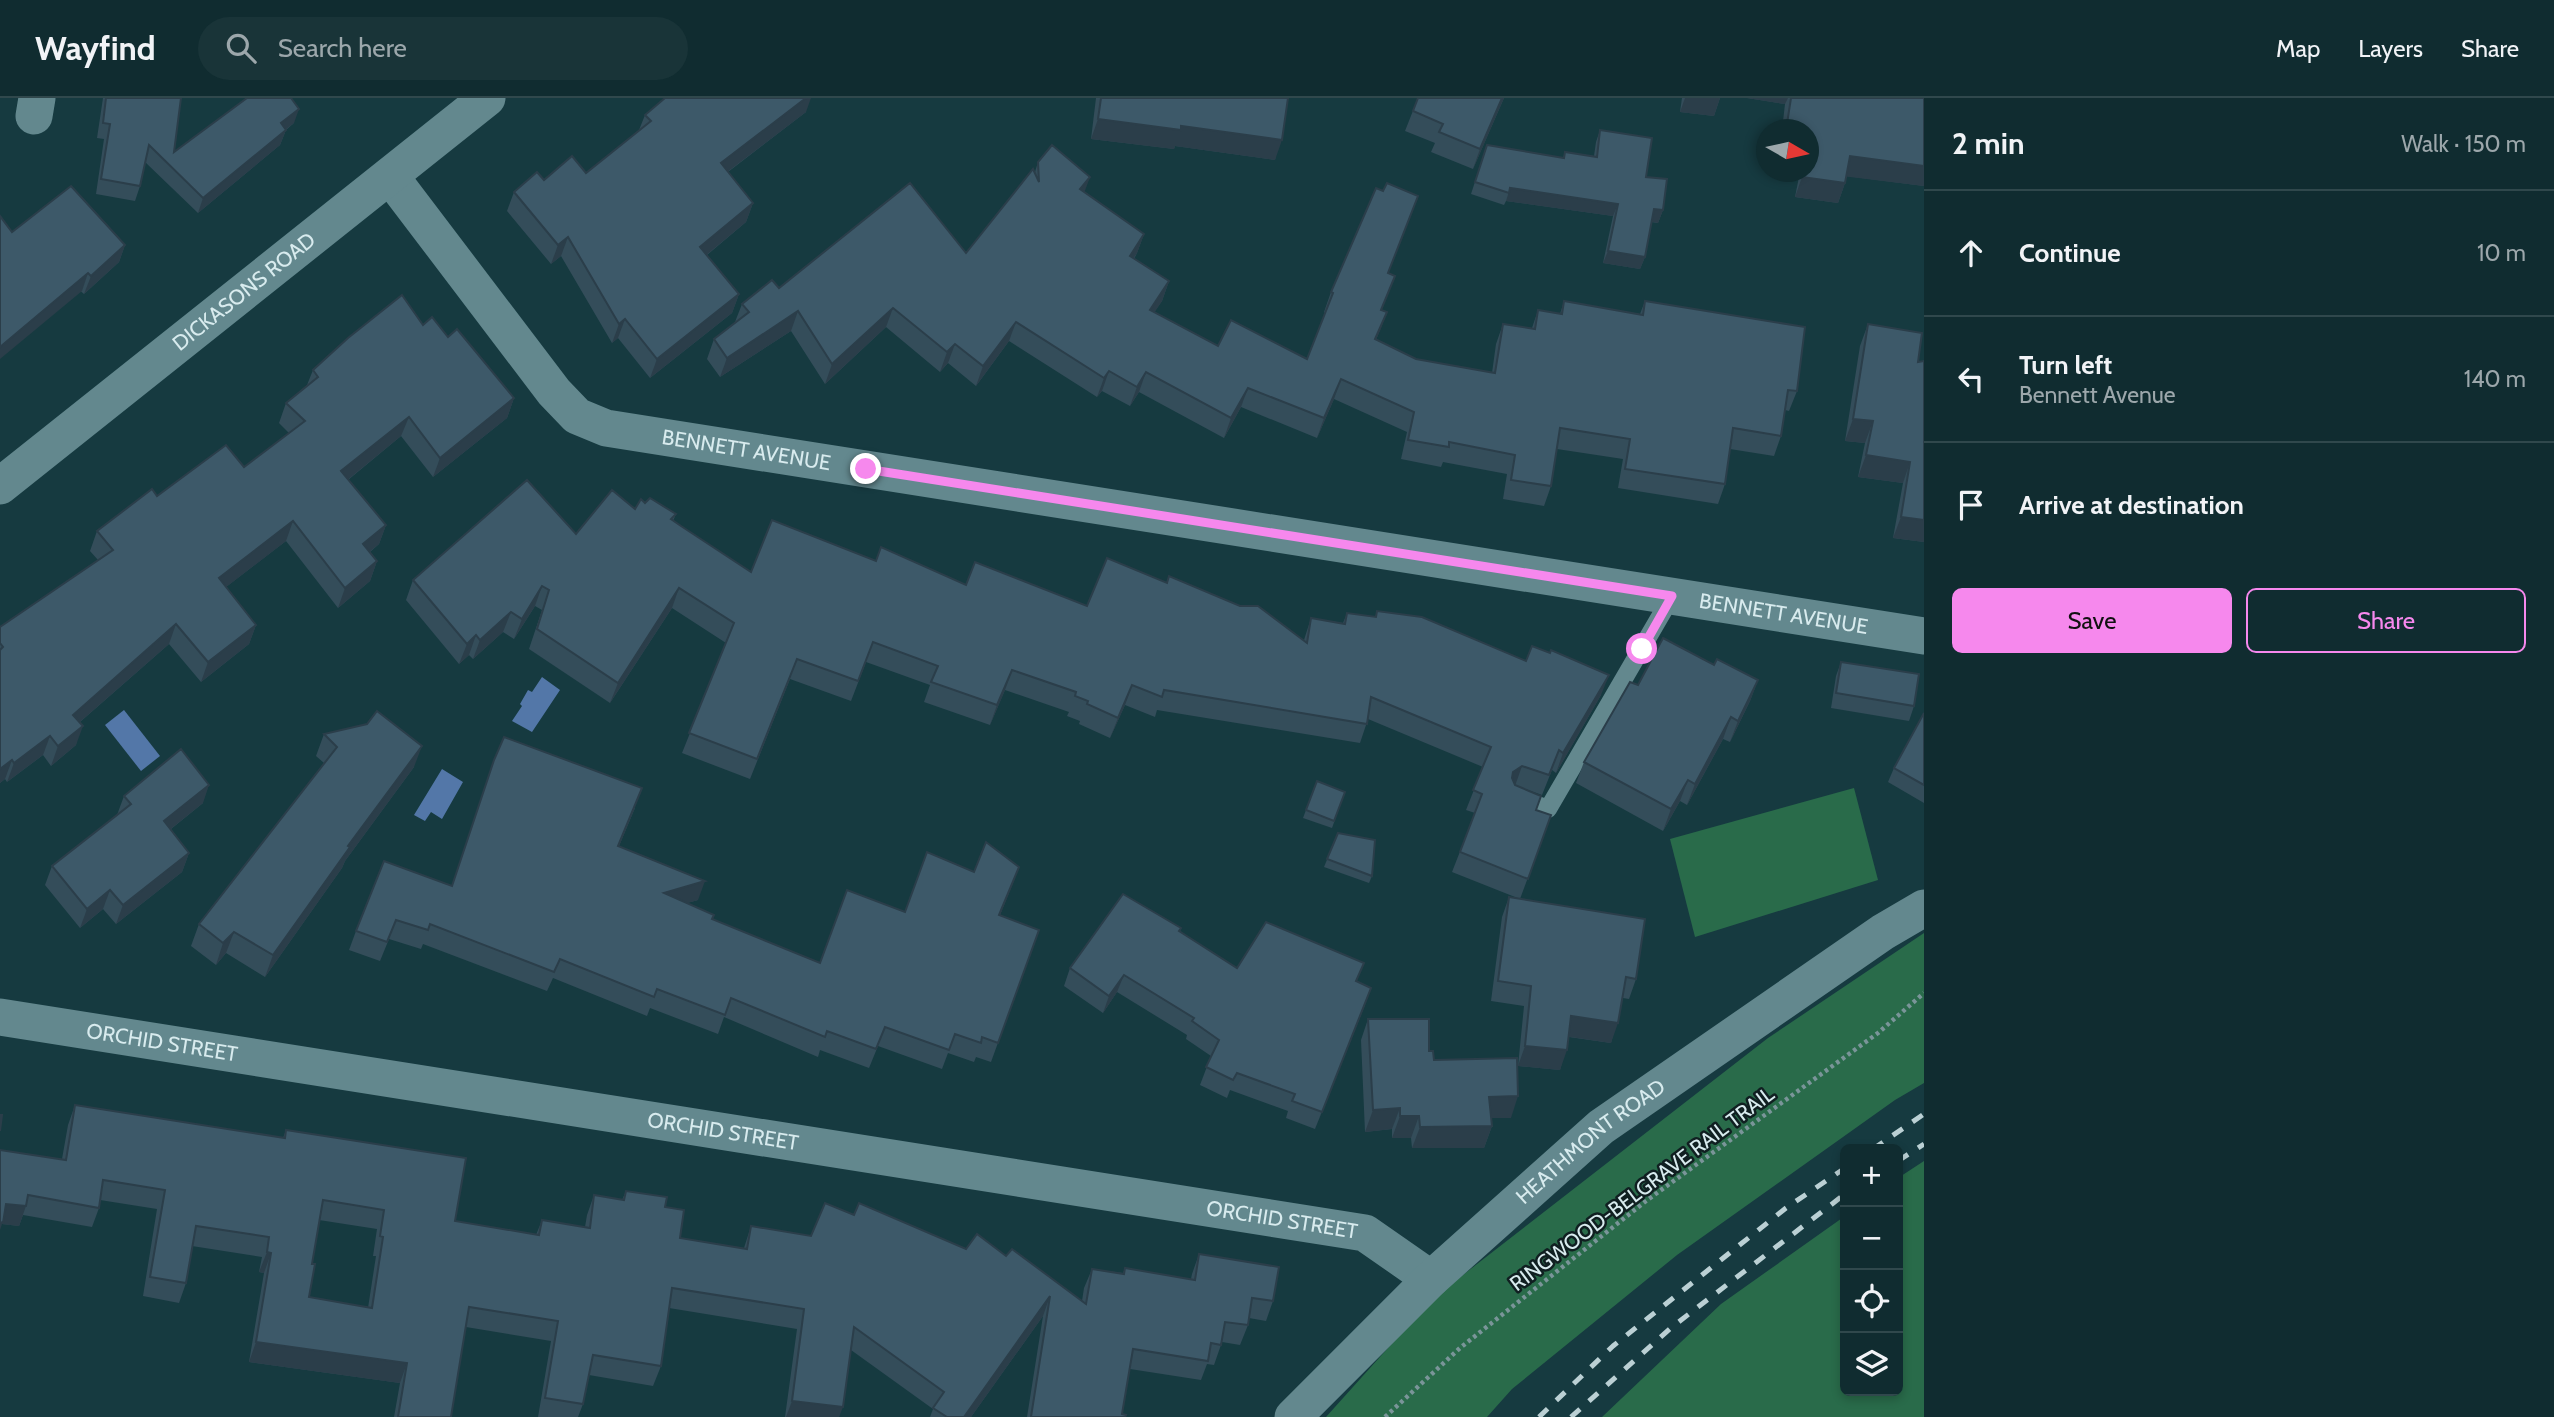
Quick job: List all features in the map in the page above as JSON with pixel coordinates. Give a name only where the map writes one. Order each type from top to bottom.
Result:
[{"type":"street","name":"DICKASONS ROAD","points":[[0,486],[487,98]]},
{"type":"street","name":"BENNETT AVENUE","points":[[390,176],[554,392],[577,416],[606,428],[1924,636]]},
{"type":"street","name":"HEATHMONT ROAD","points":[[1293,1417],[1431,1279],[1601,1127],[1883,932],[1924,908]]},
{"type":"street","name":"ORCHID STREET","points":[[0,1017],[1365,1233],[1431,1279]]},
{"type":"lane","points":[[1516,797],[1548,808],[1672,596]]},
{"type":"path","name":"RINGWOOD-BELGRAVE RAIL TRAIL","points":[[1385,1417],[1471,1339],[1646,1201],[1878,1033],[1924,993]]},
{"type":"green space","points":[[1854,788],[1878,880],[1695,937],[1670,839]]},
{"type":"green space","points":[[1924,933],[1924,1083],[1895,1100],[1677,1255],[1512,1389],[1487,1417],[1326,1417],[1432,1299],[1768,1038]]},
{"type":"green space","points":[[1924,1161],[1924,1417],[1602,1417],[1721,1304],[1840,1220],[1840,1396],[1903,1396],[1903,1175]]},
{"type":"water","points":[[542,677],[560,690],[532,732],[512,721],[528,690],[532,692]]},
{"type":"water","points":[[124,710],[160,756],[141,771],[105,725]]},
{"type":"water","points":[[442,769],[463,782],[442,819],[431,812],[425,821],[414,815]]},
{"type":"building","points":[[106,98],[181,98],[174,152],[247,98],[291,98],[299,109],[281,123],[286,130],[203,198],[149,145],[140,186],[101,179],[110,124],[103,123]]},
{"type":"building","points":[[665,98],[806,98],[721,163],[753,203],[700,247],[739,294],[657,359],[625,319],[619,324],[568,237],[558,245],[514,192],[537,172],[544,180],[572,156],[586,173],[651,121],[645,115]]},
{"type":"building","points":[[1101,98],[1288,98],[1282,140],[1181,126],[1181,130],[1098,119]]},
{"type":"building","points":[[1418,98],[1502,98],[1480,149],[1439,132],[1443,124],[1413,111]]},
{"type":"building","points":[[1791,98],[1924,98],[1924,166],[1850,156],[1845,183],[1819,179],[1819,119],[1788,119]]},
{"type":"building","points":[[1600,130],[1652,138],[1646,177],[1667,179],[1663,210],[1654,209],[1645,257],[1608,251],[1618,204],[1510,188],[1509,193],[1475,182],[1487,145],[1564,158],[1565,152],[1597,157]]},
{"type":"building","points":[[1052,145],[1090,177],[1080,189],[1144,234],[1130,256],[1169,281],[1150,310],[1218,346],[1231,320],[1307,359],[1333,293],[1331,292],[1376,188],[1383,191],[1387,183],[1418,196],[1388,273],[1395,276],[1381,310],[1387,312],[1375,339],[1416,359],[1495,373],[1503,324],[1535,329],[1538,310],[1562,314],[1564,301],[1643,315],[1645,301],[1805,327],[1797,391],[1788,390],[1781,436],[1733,428],[1725,484],[1625,469],[1630,439],[1560,428],[1551,486],[1511,480],[1515,455],[1449,442],[1449,447],[1408,440],[1414,412],[1341,379],[1324,418],[1248,388],[1231,418],[1146,372],[1137,387],[1109,371],[1104,378],[1016,322],[983,366],[955,344],[947,352],[893,308],[832,364],[798,311],[727,358],[714,339],[749,312],[742,304],[772,280],[779,288],[910,183],[966,253],[1033,169],[1039,182],[1038,162]]},
{"type":"building","points":[[71,186],[125,245],[91,276],[88,273],[0,347],[0,216],[12,232]]},
{"type":"building","points":[[402,295],[423,325],[432,317],[448,337],[457,329],[514,398],[440,458],[409,417],[341,471],[386,525],[363,544],[377,561],[345,588],[293,521],[219,578],[256,625],[208,662],[176,624],[73,715],[83,726],[58,746],[50,736],[14,763],[12,760],[0,769],[0,650],[3,647],[0,643],[0,627],[113,550],[97,531],[152,489],[157,496],[226,445],[244,467],[305,421],[286,403],[318,377],[313,370]]},
{"type":"building","points":[[1868,324],[1922,333],[1918,362],[1924,361],[1924,520],[1901,517],[1910,462],[1866,455],[1873,421],[1853,419]]},
{"type":"building","points":[[527,480],[576,534],[612,490],[635,509],[641,499],[645,503],[650,498],[676,514],[671,519],[751,572],[772,520],[876,561],[881,547],[966,585],[975,562],[1087,606],[1107,558],[1167,583],[1169,576],[1240,606],[1258,606],[1307,643],[1311,618],[1345,624],[1347,613],[1376,617],[1377,611],[1422,617],[1526,661],[1532,646],[1550,653],[1551,650],[1609,675],[1563,753],[1559,750],[1549,775],[1522,766],[1513,772],[1515,785],[1541,796],[1536,810],[1551,815],[1528,879],[1460,852],[1482,794],[1473,790],[1491,747],[1371,697],[1367,724],[1164,690],[1162,697],[1132,685],[1118,718],[1087,704],[1088,701],[1075,696],[1076,692],[1012,670],[997,705],[931,682],[938,666],[873,642],[858,681],[797,659],[757,759],[689,733],[734,623],[679,588],[618,683],[537,629],[549,590],[542,586],[522,619],[511,612],[480,640],[476,635],[467,644],[413,580]]},
{"type":"building","points":[[1663,638],[1714,665],[1717,659],[1758,680],[1738,721],[1731,717],[1695,784],[1688,780],[1671,809],[1584,762],[1630,682],[1638,685]]},
{"type":"building","points":[[1841,662],[1919,674],[1914,706],[1836,693]]},
{"type":"building","points":[[377,711],[422,746],[348,846],[350,847],[273,955],[234,932],[223,943],[199,924],[337,747],[324,734],[367,724]]},
{"type":"building","points":[[1924,713],[1924,785],[1894,768]]},
{"type":"building","points":[[504,737],[642,788],[618,846],[705,881],[664,893],[714,915],[712,919],[820,963],[847,890],[905,912],[927,852],[974,872],[986,842],[1019,867],[999,915],[1039,930],[998,1043],[982,1037],[981,1043],[955,1034],[949,1050],[885,1027],[876,1049],[827,1031],[825,1037],[731,998],[725,1015],[657,989],[654,997],[560,959],[554,972],[430,924],[428,930],[396,920],[387,942],[356,931],[384,861],[452,886]]},
{"type":"building","points":[[181,749],[209,785],[164,821],[189,853],[123,905],[110,890],[87,909],[52,866],[131,804],[124,796]]},
{"type":"building","points":[[1317,781],[1345,792],[1334,821],[1306,810]]},
{"type":"building","points":[[1338,833],[1375,840],[1372,876],[1327,859]]},
{"type":"building","points":[[1123,894],[1181,928],[1179,931],[1237,968],[1266,922],[1364,963],[1356,981],[1371,988],[1322,1112],[1292,1101],[1295,1094],[1237,1073],[1233,1080],[1206,1067],[1219,1040],[1192,1021],[1194,1018],[1124,975],[1109,996],[1070,968]]},
{"type":"building","points":[[1509,897],[1645,919],[1636,979],[1626,977],[1618,1023],[1571,1016],[1567,1050],[1525,1046],[1531,986],[1498,981]]},
{"type":"building","points":[[1368,1019],[1429,1019],[1429,1051],[1433,1051],[1434,1060],[1517,1058],[1518,1096],[1489,1097],[1492,1126],[1420,1127],[1419,1116],[1400,1116],[1400,1108],[1373,1110]]},
{"type":"building","points":[[75,1105],[285,1138],[286,1130],[466,1158],[455,1221],[539,1235],[542,1220],[590,1228],[594,1195],[624,1200],[626,1191],[667,1197],[665,1207],[684,1210],[680,1238],[747,1249],[751,1226],[811,1236],[825,1203],[854,1215],[859,1203],[966,1249],[977,1234],[1006,1256],[1012,1249],[1086,1304],[1092,1269],[1124,1274],[1125,1268],[1195,1280],[1199,1254],[1279,1267],[1273,1301],[1252,1298],[1248,1325],[1225,1322],[1221,1345],[1211,1343],[1208,1361],[1133,1349],[1122,1414],[1126,1415],[1125,1417],[1031,1417],[1050,1296],[964,1417],[947,1417],[933,1408],[944,1392],[854,1327],[843,1407],[792,1401],[804,1309],[672,1288],[661,1366],[593,1355],[583,1404],[545,1398],[558,1321],[469,1307],[451,1417],[398,1417],[407,1363],[256,1342],[271,1253],[267,1252],[269,1237],[196,1226],[186,1283],[150,1277],[165,1190],[103,1180],[99,1208],[28,1195],[26,1206],[6,1204],[3,1223],[0,1222],[0,1150],[66,1160]],"holes":[[[323,1200],[384,1210],[380,1236],[383,1237],[372,1308],[309,1297]]]},
{"type":"railway","points":[[1880,1144],[1924,1114]]},
{"type":"railway","points":[[1903,1158],[1924,1144]]},
{"type":"railway","points":[[1539,1417],[1613,1346],[1786,1208],[1840,1171]]},
{"type":"railway","points":[[1571,1417],[1672,1327],[1840,1198]]},
{"type":"route","points":[[866,469],[1672,596],[1642,649]]}]
